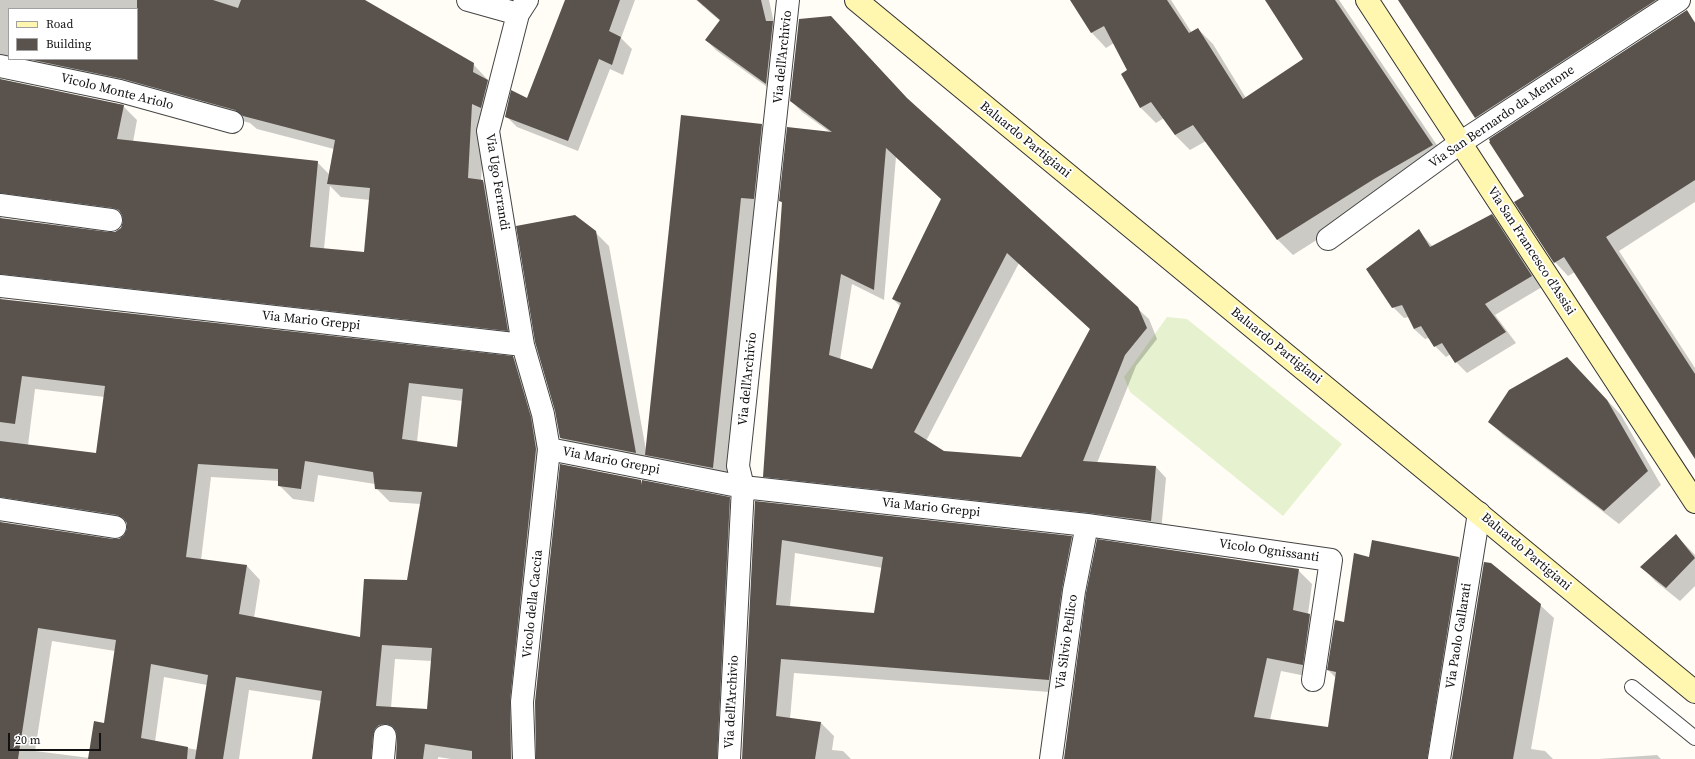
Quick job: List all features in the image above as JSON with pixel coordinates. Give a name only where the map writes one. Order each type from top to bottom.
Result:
[{"type":"street","points":[[468,0],[522,7]]},
{"type":"street","name":"Via dell'Archivio","points":[[729,759],[743,487],[738,466],[788,0]]},
{"type":"street","name":"Baluardo Partigiani","points":[[856,0],[1695,692]]},
{"type":"street","name":"Via San Francesco d'Assisi","points":[[1367,0],[1695,502]]},
{"type":"street","name":"Via San Bernardo da Mentone","points":[[1328,239],[1460,143],[1679,0]]},
{"type":"street","name":"Via Ugo Ferrandi","points":[[522,7],[488,131],[523,345]]},
{"type":"street","name":"Vicolo Monte Ariolo","points":[[0,66],[120,91],[232,122]]},
{"type":"street","points":[[0,205],[111,220]]},
{"type":"street","name":"Via Mario Greppi","points":[[0,286],[523,345],[543,414],[549,449],[743,487],[1087,525]]},
{"type":"street","name":"Vicolo della Caccia","points":[[524,759],[522,702],[549,449]]},
{"type":"street","points":[[0,508],[115,527]]},
{"type":"street","name":"Via Paolo Gallarati","points":[[1439,759],[1479,513]]},
{"type":"street","name":"Vicolo Ognissanti","points":[[1087,525],[1331,560],[1313,680]]},
{"type":"street","name":"Via Silvio Pellico","points":[[1050,759],[1074,591],[1087,525]]},
{"type":"street","points":[[382,759],[385,736]]},
{"type":"lane","points":[[1632,687],[1695,738]]},
{"type":"green space","points":[[1167,317],[1187,319],[1342,444],[1283,516],[1130,392],[1124,377]]},
{"type":"building","points":[[137,0],[213,0],[238,8],[241,0],[365,0],[474,63],[473,72],[488,80],[481,108],[472,104],[468,178],[483,180],[508,331],[0,274],[0,218],[109,232],[115,232],[121,228],[123,221],[119,210],[113,208],[0,193],[0,79],[124,105],[117,139],[318,161],[310,247],[364,252],[370,188],[327,184],[335,140],[243,116],[235,110],[123,79],[33,60],[138,60]]},
{"type":"building","points":[[565,0],[620,0],[609,31],[621,37],[612,65],[599,59],[568,141],[505,117],[511,90],[527,98]]},
{"type":"building","points":[[697,0],[761,0],[766,21],[773,21],[766,84],[705,40],[720,20]]},
{"type":"building","points":[[1070,0],[1167,0],[1189,33],[1198,28],[1243,99],[1303,59],[1265,0],[1335,0],[1433,145],[1374,179],[1277,240],[1193,125],[1175,135],[1151,102],[1140,108],[1121,74],[1127,70],[1104,26],[1091,33]]},
{"type":"building","points":[[1398,0],[1656,0],[1475,118]]},
{"type":"building","points":[[1687,10],[1695,23],[1695,180],[1606,237],[1695,374],[1695,459],[1564,257],[1554,263],[1514,202],[1524,196],[1489,142],[1489,139]]},
{"type":"building","points":[[831,16],[907,98],[1138,307],[1147,328],[1125,355],[1083,461],[1156,466],[1151,521],[763,477],[782,202],[779,201],[787,127],[832,132],[790,101],[799,19]],"holes":[[[886,148],[941,199],[892,299],[901,303],[872,369],[829,355],[841,274],[874,290]],[[1007,253],[1090,329],[1021,457],[944,451],[914,432]]]},
{"type":"building","points":[[681,115],[762,124],[754,199],[741,198],[713,468],[645,455]]},
{"type":"building","points":[[1492,214],[1532,276],[1485,304],[1506,332],[1455,363],[1442,343],[1434,347],[1421,326],[1414,329],[1402,305],[1392,308],[1366,269],[1419,229],[1430,247]]},
{"type":"building","points":[[575,215],[596,231],[636,453],[560,438],[555,411],[535,342],[516,226]]},
{"type":"building","points":[[0,299],[513,356],[531,417],[536,449],[510,701],[511,759],[472,759],[472,751],[425,744],[423,759],[396,759],[396,731],[392,726],[386,724],[379,725],[375,729],[371,759],[312,759],[322,691],[236,677],[223,759],[195,759],[208,675],[151,664],[141,738],[188,747],[187,759],[88,759],[94,721],[104,723],[116,640],[38,628],[18,759],[0,759],[0,522],[113,539],[119,539],[124,535],[127,529],[127,523],[123,518],[117,515],[0,497],[0,441],[96,453],[105,386],[22,376],[15,424],[0,422]],"holes":[[[409,383],[463,389],[457,447],[402,439]],[[305,461],[373,472],[375,489],[422,492],[407,580],[364,579],[360,637],[239,614],[247,565],[186,557],[198,464],[278,469],[278,486],[301,489]],[[382,645],[432,648],[427,709],[376,706]]]},
{"type":"building","points":[[1567,357],[1607,400],[1648,471],[1604,511],[1488,422],[1509,390]]},
{"type":"building","points":[[560,464],[641,480],[642,485],[642,480],[730,497],[717,759],[536,759],[535,702]]},
{"type":"building","points":[[755,501],[1072,536],[1062,589],[1049,680],[781,659],[776,716],[821,722],[815,759],[742,759]],"holes":[[[782,540],[883,557],[874,613],[776,605]]]},
{"type":"building","points":[[1676,534],[1695,558],[1666,588],[1640,567]]},
{"type":"building","points":[[1097,539],[1299,569],[1293,610],[1310,614],[1303,665],[1267,658],[1254,717],[1328,727],[1336,672],[1327,670],[1335,620],[1344,622],[1354,553],[1369,557],[1372,540],[1459,557],[1427,759],[1064,759],[1086,593]]},
{"type":"building","points":[[1484,562],[1491,563],[1541,604],[1513,759],[1452,759]]}]
